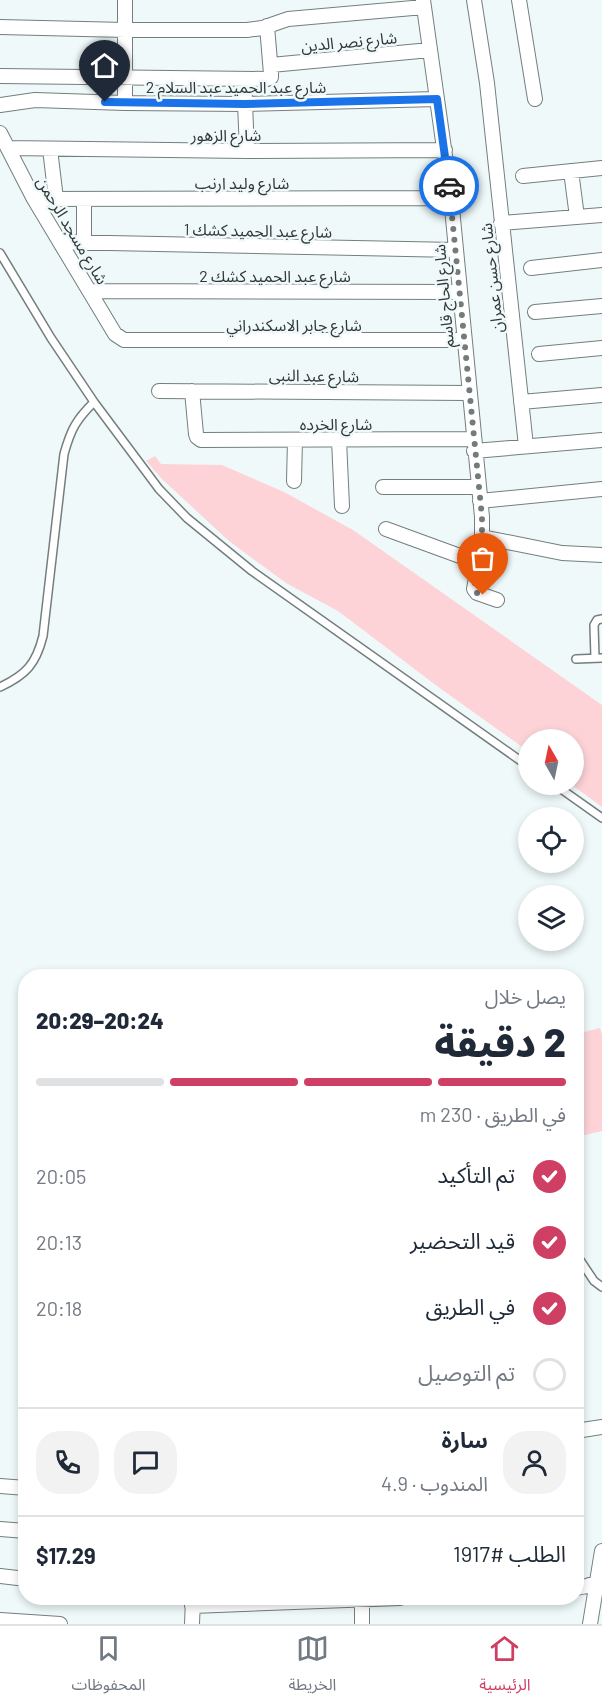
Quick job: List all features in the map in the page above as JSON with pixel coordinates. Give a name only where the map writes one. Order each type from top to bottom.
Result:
[{"type":"street","points":[[125,0],[125,103]]},
{"type":"street","name":"شارع حسن عمران","points":[[474,0],[487,83],[526,447]]},
{"type":"street","points":[[519,0],[535,99]]},
{"type":"street","points":[[0,27],[246,30],[288,19],[423,3]]},
{"type":"street","name":"شارع الحاج قاسم","points":[[423,3],[451,198],[482,517],[482,537],[474,589],[477,593],[497,600]]},
{"type":"street","points":[[267,26],[270,72]]},
{"type":"street","name":"شارع نصر الدين","points":[[0,76],[267,79],[270,72],[430,50]]},
{"type":"street","points":[[244,79],[248,151]]},
{"type":"street","name":"شارع عبد الحميد عبد السلام 2","points":[[0,105],[35,100],[245,104],[437,99]]},
{"type":"street","name":"شارع مسجد الرحمن","points":[[0,133],[34,199],[116,334],[124,340]]},
{"type":"street","name":"شارع الزهور","points":[[8,148],[248,151],[445,150]]},
{"type":"street","points":[[50,148],[56,199]]},
{"type":"street","points":[[523,176],[602,168]]},
{"type":"street","points":[[571,171],[577,217]]},
{"type":"street","name":"شارع وليد ارنب","points":[[34,199],[451,198]]},
{"type":"street","points":[[84,199],[84,243]]},
{"type":"street","points":[[501,223],[602,215]]},
{"type":"street","name":"شارع عبد الحميد كشك 1","points":[[60,242],[456,250]]},
{"type":"street","points":[[531,268],[602,260]]},
{"type":"street","name":"شارع عبد الحميد كشك 2","points":[[90,291],[459,292]]},
{"type":"street","points":[[535,312],[602,306]]},
{"type":"street","name":"شارع جابر الاسكندراني","points":[[124,340],[464,340]]},
{"type":"street","points":[[539,354],[602,348]]},
{"type":"street","name":"شارع عبد النبى","points":[[159,390],[469,393]]},
{"type":"street","name":"شارع الخرده","points":[[192,391],[196,434],[199,439],[339,440],[526,447],[602,440]]},
{"type":"street","points":[[521,402],[602,395]]},
{"type":"street","points":[[294,481],[295,440]]},
{"type":"street","points":[[339,440],[342,506]]},
{"type":"street","points":[[383,487],[479,494],[602,489]]},
{"type":"street","points":[[386,529],[479,563]]},
{"type":"street","points":[[482,537],[562,553],[602,555]]},
{"type":"street","points":[[584,1430],[602,1427]]},
{"type":"street","points":[[0,1486],[18,1487]]},
{"type":"street","points":[[0,1528],[18,1530]]},
{"type":"street","points":[[590,1624],[600,1581],[602,1551]]},
{"type":"street","points":[[0,1576],[18,1578]]},
{"type":"street","points":[[584,1587],[600,1581]]},
{"type":"street","points":[[192,1605],[192,1624]]},
{"type":"street","points":[[362,1605],[362,1624]]},
{"type":"street","points":[[9,1622],[60,1624]]},
{"type":"lane","points":[[0,253],[51,338],[94,402],[159,489],[187,518],[252,571],[518,759]]},
{"type":"lane","points":[[0,687],[23,674],[39,653],[43,636],[64,454],[69,435],[80,417],[94,402]]},
{"type":"lane","points":[[576,659],[599,658],[594,625],[597,620],[602,620]]},
{"type":"lane","points":[[570,795],[602,818]]},
{"type":"lane","points":[[584,1266],[594,1281],[602,1287]]},
{"type":"shaded area","points":[[155,456],[161,464],[222,465],[284,492],[353,530],[602,705],[602,807],[584,794],[584,729],[518,729],[518,744],[338,611],[286,583],[229,541],[162,479],[146,461]]},
{"type":"shaded area","points":[[600,1028],[602,1035],[602,1131],[584,1135],[584,1032]]},
{"type":"way so far","points":[[449,186],[482,517],[482,546],[474,589],[483,595]]},
{"type":"route","points":[[105,102],[245,104],[437,99],[449,186]]}]
